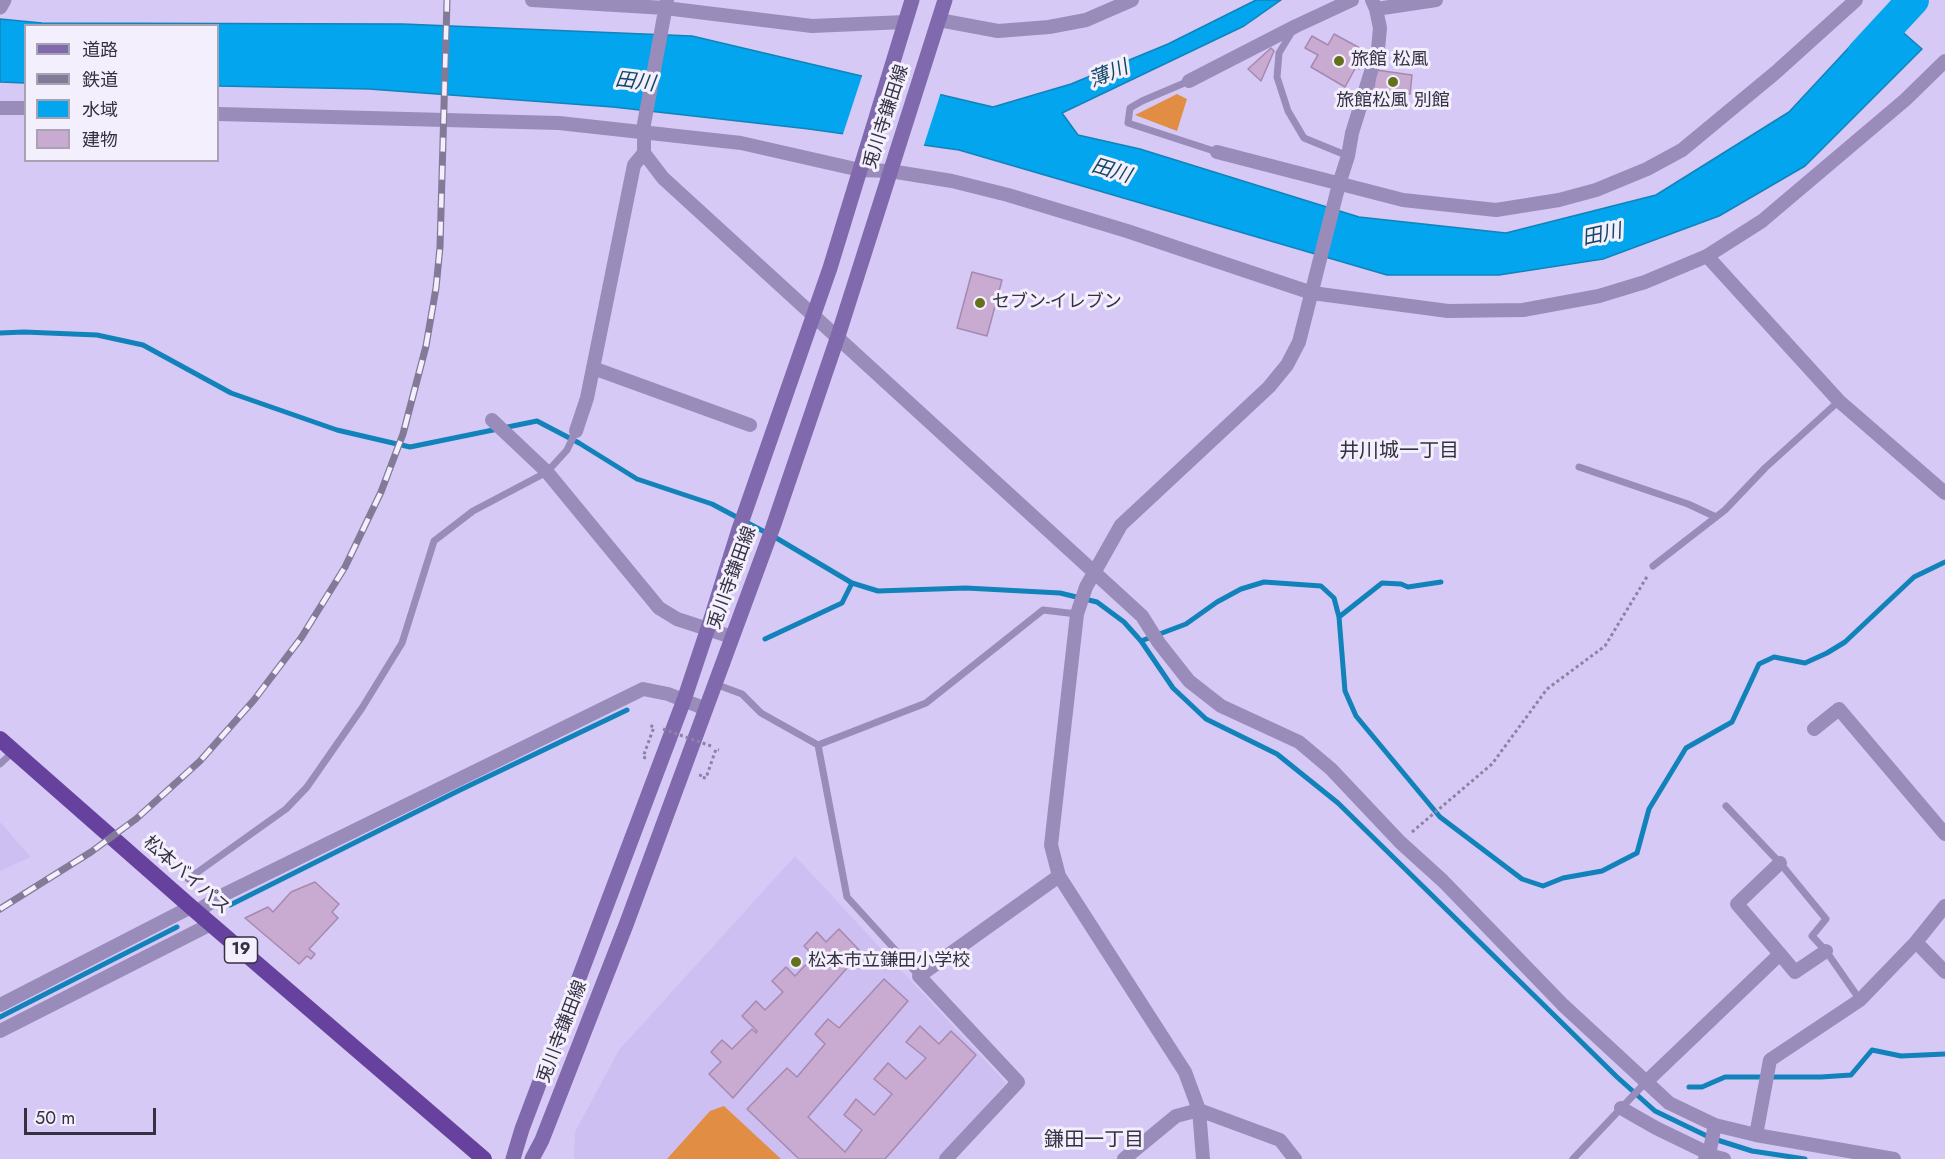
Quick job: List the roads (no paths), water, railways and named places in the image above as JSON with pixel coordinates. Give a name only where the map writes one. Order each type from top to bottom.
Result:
[{"type":"highway","name":"松本バイパス","points":[[0,739],[193,910],[484,1159]]},
{"type":"main road","name":"兎川寺鎌田線","points":[[513,1159],[608,896],[684,700],[745,511],[815,315],[912,0]]},
{"type":"main road","name":"兎川寺鎌田線","points":[[532,1159],[542,1140],[626,925],[773,527],[838,336],[945,0]]},
{"type":"street","points":[[0,7],[4,0]]},
{"type":"street","points":[[532,0],[665,8],[812,26],[903,27]]},
{"type":"street","points":[[937,28],[998,31],[1049,27],[1086,20],[1132,0]]},
{"type":"street","points":[[1189,81],[1352,0]]},
{"type":"street","points":[[1203,1159],[1199,1110],[1185,1072],[1059,876],[1051,845],[1078,610],[1086,588],[1121,525],[1269,387],[1287,365],[1299,342],[1352,134],[1378,49],[1380,28],[1374,4],[1436,0]]},
{"type":"street","points":[[1217,152],[1338,188],[1403,200],[1496,210],[1559,200],[1596,190],[1647,169],[1682,150],[1766,81],[1856,0]]},
{"type":"street","points":[[576,431],[587,398],[634,165],[644,153],[645,128],[665,8]]},
{"type":"street","points":[[219,114],[559,123],[645,128],[861,165],[891,167],[952,181],[1008,195],[1314,288],[1448,311],[1523,310],[1599,296],[1645,282],[1707,256],[1762,221],[1905,100],[1945,62]]},
{"type":"street","points":[[0,108],[24,108]]},
{"type":"street","points":[[644,153],[663,178],[1142,616],[1159,643],[1189,681],[1221,706],[1299,742],[1331,770],[1563,1005],[1669,1103],[1715,1125],[1756,1135],[1894,1159]]},
{"type":"street","points":[[1707,256],[1839,401],[1945,492]]},
{"type":"street","points":[[593,368],[750,425]]},
{"type":"street","points":[[492,420],[547,472],[659,608],[676,619],[732,637]]},
{"type":"street","points":[[0,1005],[643,689],[668,694],[706,709]]},
{"type":"street","points":[[1814,729],[1839,709],[1945,834]]},
{"type":"street","points":[[1780,863],[1737,904],[1795,972],[1826,951]]},
{"type":"street","points":[[946,1159],[1018,1082],[919,976],[1059,876]]},
{"type":"street","points":[[1756,1135],[1770,1060],[1860,1000],[1916,942],[1945,906]]},
{"type":"street","points":[[0,1031],[211,924]]},
{"type":"street","points":[[1916,942],[1945,972]]},
{"type":"street","points":[[1645,1083],[1780,954]]},
{"type":"street","points":[[1621,1108],[1707,1156],[1724,1159]]},
{"type":"street","points":[[1124,1159],[1176,1116],[1199,1110],[1280,1140],[1295,1159]]},
{"type":"street","points":[[1707,1156],[1715,1125]]},
{"type":"lane","points":[[1296,26],[1279,53],[1277,77],[1288,111],[1304,138],[1348,156]]},
{"type":"lane","points":[[1189,81],[1130,108],[1128,123],[1217,152]]},
{"type":"lane","points":[[1653,566],[1725,510],[1765,468],[1839,401]]},
{"type":"lane","points":[[188,879],[286,809],[307,787],[362,708],[402,643],[434,541],[472,511],[547,472],[567,450],[576,431]]},
{"type":"lane","points":[[1579,467],[1688,504],[1716,517]]},
{"type":"lane","points":[[818,746],[926,703],[1043,610],[1078,610]]},
{"type":"lane","points":[[715,684],[742,693],[761,713],[818,746],[847,897],[919,976]]},
{"type":"lane","points":[[0,764],[14,751]]},
{"type":"lane","points":[[1726,806],[1780,863],[1826,919],[1812,936],[1826,951],[1860,1000]]},
{"type":"lane","points":[[1573,1159],[1645,1083]]},
{"type":"water","name":"薄川","points":[[1256,0],[1281,0],[1244,26],[1062,113],[1078,135],[1140,149],[1359,217],[1506,233],[1656,195],[1789,112],[1881,13],[1922,49],[1805,166],[1719,216],[1603,259],[1499,275],[1387,275],[959,150],[809,129],[613,107],[369,89],[219,86],[219,24],[24,24],[24,83],[0,82],[0,19],[42,23],[403,24],[692,36],[993,107],[1071,84],[1168,44]]},
{"type":"waterway","name":"田川","points":[[1863,54],[1913,0]]},
{"type":"waterway","points":[[0,333],[97,335],[143,345],[231,393],[337,430],[410,447],[537,421],[579,443],[637,479],[712,504],[778,539],[852,583],[878,591],[966,588],[1060,593],[1097,602],[1124,622],[1141,641],[1173,688],[1206,719],[1277,754],[1338,803],[1617,1077],[1655,1111],[1711,1138],[1752,1151],[1805,1159]]},
{"type":"waterway","points":[[1141,641],[1186,624],[1217,602],[1241,589],[1264,582],[1321,586],[1334,598],[1339,617],[1345,691],[1356,716],[1440,817],[1522,879],[1543,886],[1563,878],[1602,871],[1637,853],[1649,809],[1686,748],[1732,722],[1759,664],[1774,657],[1805,663],[1827,653],[1845,642],[1914,577],[1945,562]]},
{"type":"waterway","points":[[1339,617],[1382,583],[1401,584],[1408,587],[1441,582]]},
{"type":"waterway","points":[[765,639],[842,603],[852,583]]},
{"type":"waterway","points":[[230,905],[460,790],[627,710]]},
{"type":"waterway","points":[[0,1017],[177,927]]},
{"type":"waterway","points":[[1689,1087],[1702,1087],[1725,1077],[1851,1075],[1872,1050],[1901,1056],[1945,1054]]},
{"type":"railway","points":[[0,909],[91,852],[136,819],[200,761],[254,700],[301,638],[345,567],[381,492],[403,434],[426,346],[440,247],[447,0]]},
{"type":"place","name":"旅館 松風","points":[[1339,61]]},
{"type":"place","name":"旅館松風 別館","points":[[1393,82]]},
{"type":"place","name":"セブン-イレブン","points":[[980,303]]},
{"type":"place","name":"松本市立鎌田小学校","points":[[796,962]]},
{"type":"district","name":"井川城一丁目","points":[[1399,452]]},
{"type":"district","name":"鎌田一丁目","points":[[1094,1141]]}]
